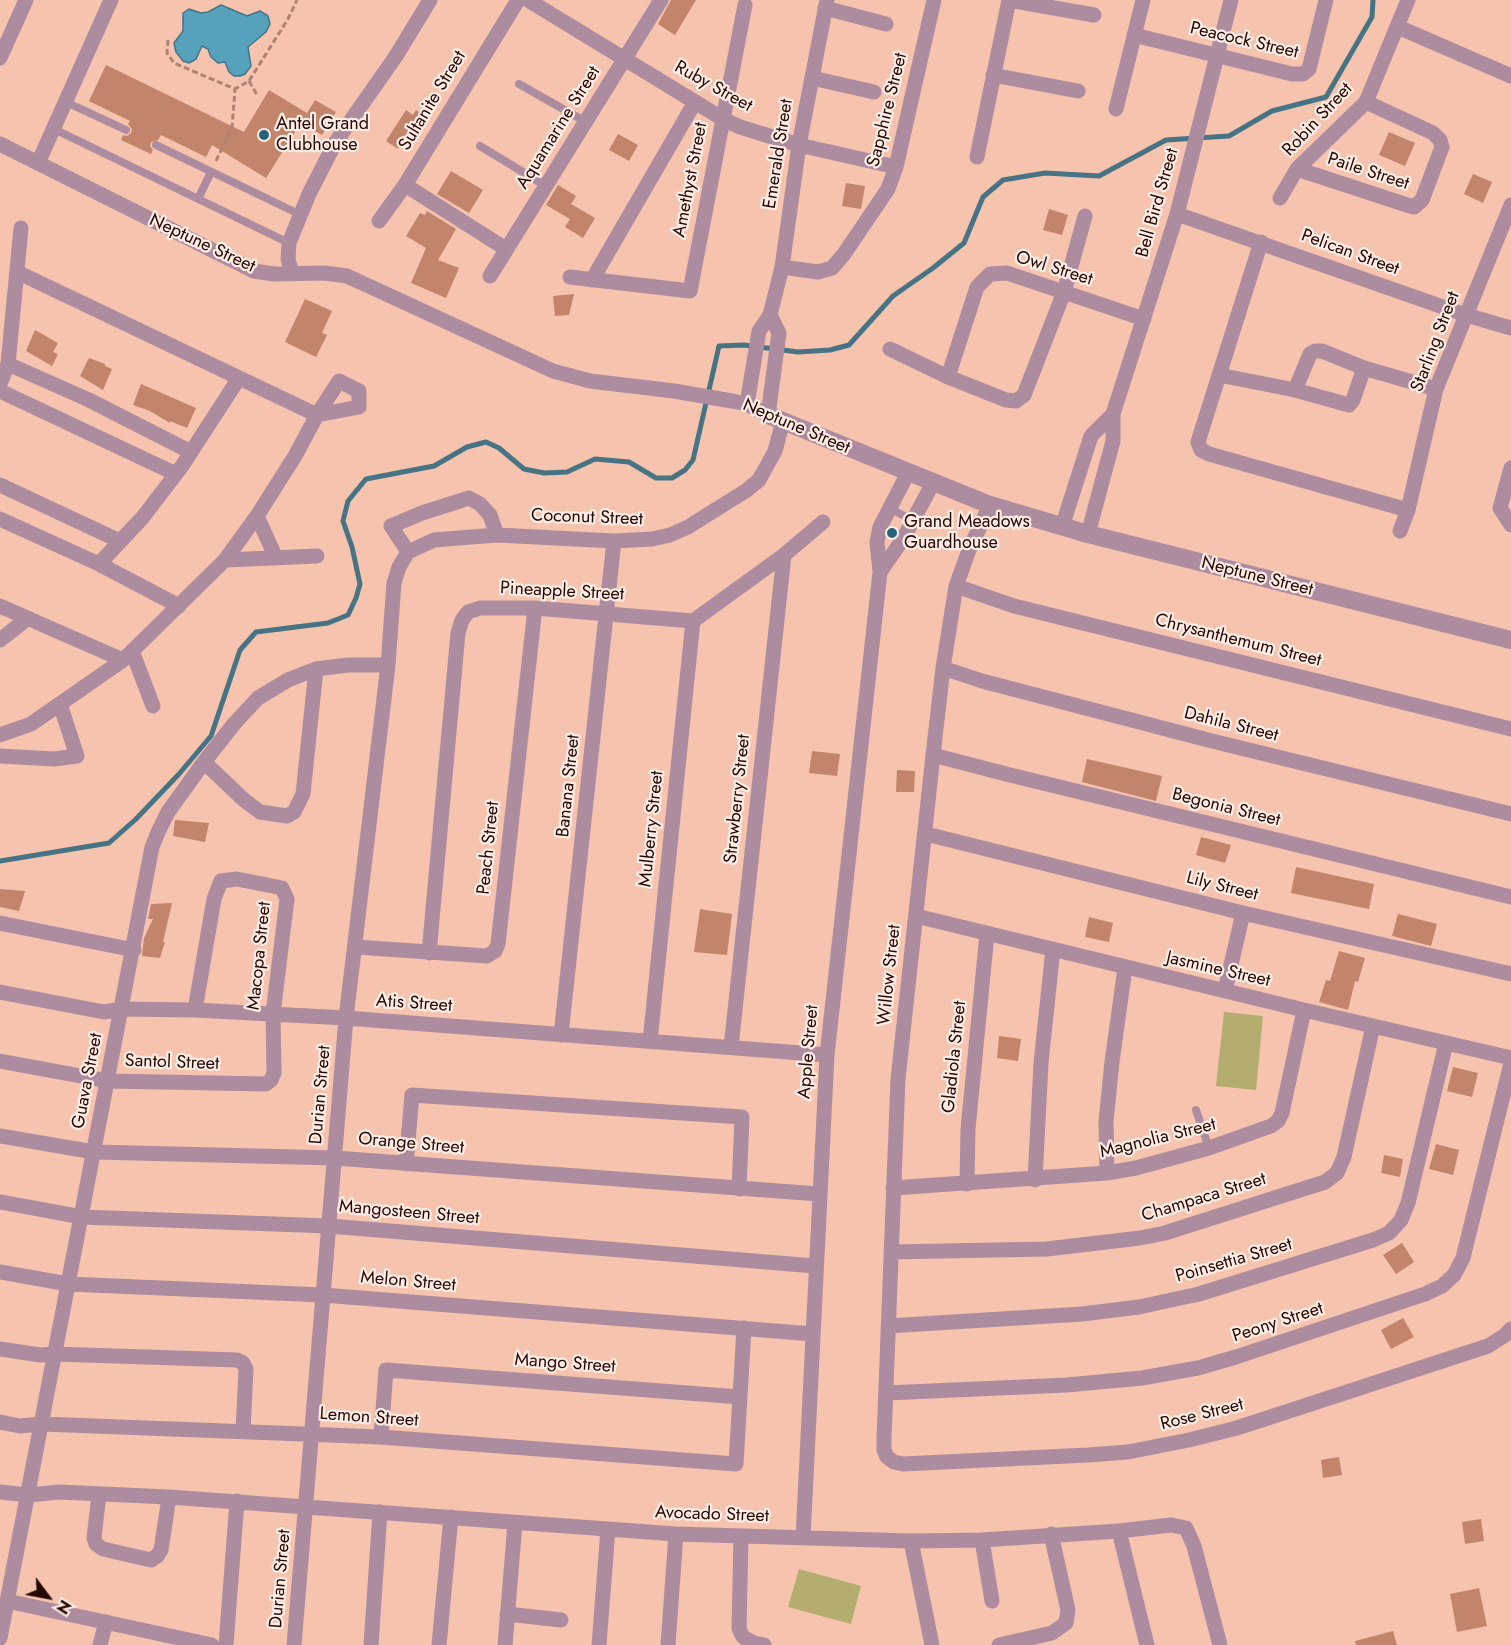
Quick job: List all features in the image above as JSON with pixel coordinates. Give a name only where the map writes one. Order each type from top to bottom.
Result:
[{"type":"street","points":[[0,58],[26,0]]},
{"type":"street","points":[[38,163],[111,0]]},
{"type":"street","points":[[292,273],[288,259],[289,243],[299,214],[335,142],[396,56],[430,0]]},
{"type":"street","name":"Sultanite Street","points":[[379,221],[405,185],[518,0]]},
{"type":"street","name":"Ruby Street","points":[[528,0],[723,119],[740,127],[800,145],[896,167]]},
{"type":"street","name":"Aquamarine Street","points":[[490,276],[661,0]]},
{"type":"street","name":"Sapphire Street","points":[[782,267],[818,272],[832,268],[888,189],[896,167],[934,0]]},
{"type":"street","points":[[977,157],[1009,0],[1094,15]]},
{"type":"street","points":[[1116,109],[1143,0]]},
{"type":"street","name":"Bell Bird Street","points":[[1088,534],[1113,441],[1113,414],[1177,214],[1231,0]]},
{"type":"street","name":"Peacock Street","points":[[1134,35],[1292,74],[1303,74],[1309,69],[1326,0]]},
{"type":"street","name":"Robin Street","points":[[1280,198],[1297,169],[1366,102],[1408,0]]},
{"type":"street","points":[[826,4],[886,24]]},
{"type":"street","name":"Emerald Street","points":[[740,402],[759,331],[770,315],[782,267],[800,145],[826,4]]},
{"type":"street","name":"Amethyst Street","points":[[592,280],[690,291],[745,5]]},
{"type":"street","points":[[1398,27],[1511,76]]},
{"type":"street","points":[[993,75],[1078,91]]},
{"type":"street","points":[[812,78],[874,92]]},
{"type":"street","points":[[570,277],[592,280],[695,102]]},
{"type":"street","name":"Paile Street","points":[[1297,169],[1414,207],[1422,200],[1442,147],[1440,140],[1433,133],[1366,102]]},
{"type":"street","name":"Neptune Street","points":[[0,144],[254,271],[274,274],[324,273],[347,276],[552,371],[590,381],[740,402],[990,505],[1088,534],[1511,640]]},
{"type":"street","points":[[405,185],[506,249]]},
{"type":"street","name":"Starling Street","points":[[1400,531],[1408,510],[1436,389],[1511,206]]},
{"type":"street","name":"Pelican Street","points":[[1177,214],[1466,315],[1511,328]]},
{"type":"street","points":[[890,349],[948,377],[1005,400],[1016,401],[1024,395],[1064,292],[1085,216]]},
{"type":"street","points":[[0,384],[8,364],[21,228]]},
{"type":"street","points":[[1261,242],[1198,441],[1201,450],[1408,510]]},
{"type":"street","points":[[0,735],[31,724],[128,656],[225,560],[257,516],[295,456],[317,415],[18,272]]},
{"type":"street","name":"Owl Street","points":[[948,377],[977,287],[990,274],[1007,273],[1144,319]]},
{"type":"street","name":"Emerald Street","points":[[770,315],[779,333],[775,418]]},
{"type":"street","points":[[1296,390],[1310,354],[1315,351],[1322,351],[1364,368],[1436,389]]},
{"type":"street","points":[[8,364],[89,400],[191,452]]},
{"type":"street","points":[[1220,375],[1296,390],[1348,405],[1353,400],[1364,368]]},
{"type":"street","points":[[99,564],[143,517],[176,474],[239,378]]},
{"type":"street","points":[[0,391],[176,474]]},
{"type":"street","name":"Bell Bird Street","points":[[1062,526],[1091,436],[1113,414]]},
{"type":"street","name":"Coconut Street","points":[[408,552],[434,540],[497,535],[614,541],[652,539],[670,535],[688,527],[759,480],[775,451],[775,418]]},
{"type":"street","points":[[1511,468],[1500,508],[1511,525]]},
{"type":"street","name":"Apple Street","points":[[803,1538],[827,1055],[880,572],[877,542],[880,527],[908,473]]},
{"type":"street","name":"Apple Street","points":[[880,572],[903,539],[933,483]]},
{"type":"street","points":[[0,484],[120,541]]},
{"type":"street","points":[[408,552],[391,526],[469,498],[480,504],[490,515],[497,535]]},
{"type":"street","name":"Willow Street","points":[[887,1457],[884,1450],[884,1438],[898,1079],[933,755],[943,668],[956,586],[969,550],[990,505]]},
{"type":"street","points":[[257,516],[276,558]]},
{"type":"street","points":[[0,519],[99,564],[179,606]]},
{"type":"street","points":[[693,621],[784,555],[822,522]]},
{"type":"street","name":"Banana Street","points":[[561,1035],[614,541]]},
{"type":"street","name":"Durian Street","points":[[294,1645],[346,1018],[388,665],[394,584],[399,567],[408,552]]},
{"type":"street","name":"Strawberry Street","points":[[731,1047],[784,555]]},
{"type":"street","points":[[225,560],[317,556]]},
{"type":"street","name":"Chrysanthemum Street","points":[[956,586],[1014,606],[1511,729]]},
{"type":"street","points":[[0,606],[128,656],[153,706]]},
{"type":"street","name":"Pineapple Street","points":[[429,953],[457,645],[462,620],[468,612],[480,608],[535,608],[693,621]]},
{"type":"street","name":"Peach Street","points":[[356,947],[488,956],[495,951],[498,944],[535,608]]},
{"type":"street","points":[[0,640],[28,618]]},
{"type":"street","name":"Mulberry Street","points":[[650,1041],[693,621]]},
{"type":"street","name":"Guava Street","points":[[0,1638],[156,838],[168,812],[204,762],[258,698],[288,680],[316,669],[348,665],[388,665]]},
{"type":"street","name":"Dahila Street","points":[[943,668],[982,681],[1212,741],[1511,814]]},
{"type":"street","points":[[204,762],[250,806],[260,812],[274,816],[287,816],[294,812],[303,794],[316,669]]},
{"type":"street","points":[[0,756],[54,759],[77,756],[60,704]]},
{"type":"street","name":"Begonia Street","points":[[933,755],[1511,897]]},
{"type":"street","name":"Lily Street","points":[[926,834],[1243,913],[1511,974]]},
{"type":"street","name":"Macopa Street","points":[[195,1010],[216,888],[221,881],[237,879],[282,888],[286,893],[287,905],[273,1014],[274,1065],[271,1080]]},
{"type":"street","points":[[1225,991],[1243,913]]},
{"type":"street","name":"Jasmine Street","points":[[916,916],[1125,968],[1511,1058]]},
{"type":"street","points":[[0,923],[134,950]]},
{"type":"street","name":"Gladiola Street","points":[[967,1184],[971,1089],[987,934]]},
{"type":"street","points":[[1035,1180],[1041,1064],[1053,949]]},
{"type":"street","points":[[1107,1173],[1107,1110],[1125,968]]},
{"type":"street","name":"Atis Street","points":[[0,992],[104,1012],[122,1009],[195,1010],[346,1018],[827,1055]]},
{"type":"street","name":"Magnolia Street","points":[[893,1188],[1035,1180],[1107,1173],[1136,1168],[1209,1148],[1272,1126],[1282,1113],[1304,1010]]},
{"type":"street","name":"Champaca Street","points":[[891,1252],[1047,1249],[1140,1238],[1165,1233],[1325,1182],[1337,1173],[1344,1157],[1373,1026]]},
{"type":"street","name":"Poinsettia Street","points":[[888,1326],[1082,1314],[1139,1307],[1199,1294],[1389,1233],[1401,1220],[1408,1203],[1446,1043]]},
{"type":"street","name":"Santol Street","points":[[0,1061],[108,1081],[260,1085],[271,1080]]},
{"type":"street","name":"Peony Street","points":[[886,1393],[1067,1385],[1142,1378],[1198,1368],[1425,1294],[1442,1286],[1454,1275],[1463,1258],[1511,1063]]},
{"type":"street","points":[[406,1164],[412,1095],[742,1117],[739,1189]]},
{"type":"street","name":"Orange Street","points":[[0,1136],[94,1152],[335,1158],[819,1194]]},
{"type":"street","name":"Mangosteen Street","points":[[0,1202],[82,1217],[329,1226],[815,1266]]},
{"type":"street","name":"Melon Street","points":[[0,1272],[68,1284],[323,1295],[813,1334]]},
{"type":"street","points":[[740,1397],[744,1328]]},
{"type":"street","name":"Rose Street","points":[[887,1457],[903,1464],[1088,1455],[1128,1452],[1189,1440],[1238,1428],[1488,1346],[1511,1329]]},
{"type":"street","points":[[0,1349],[22,1354],[237,1360],[243,1363],[246,1369],[243,1431]]},
{"type":"street","name":"Mango Street","points":[[381,1437],[386,1370],[740,1397]]},
{"type":"street","name":"Lemon Street","points":[[0,1422],[20,1426],[42,1424],[381,1437],[736,1464],[740,1397]]},
{"type":"street","name":"Avocado Street","points":[[0,1492],[27,1495],[58,1492],[169,1497],[676,1534],[803,1538],[910,1541],[982,1540],[1119,1531],[1171,1525],[1186,1528],[1194,1546],[1220,1645]]},
{"type":"street","points":[[99,1494],[94,1538],[96,1544],[103,1549],[151,1560],[161,1550],[169,1497]]},
{"type":"street","points":[[226,1645],[237,1501]]},
{"type":"street","points":[[371,1645],[380,1512]]},
{"type":"street","points":[[439,1645],[451,1517]]},
{"type":"street","points":[[505,1645],[515,1523]]},
{"type":"street","points":[[599,1645],[608,1529]]},
{"type":"street","points":[[1119,1531],[1147,1645]]},
{"type":"street","points":[[668,1645],[676,1534]]},
{"type":"street","points":[[999,1645],[1052,1633],[1066,1623],[1068,1610],[1051,1534]]},
{"type":"street","points":[[741,1536],[739,1629],[743,1637],[764,1645]]},
{"type":"street","points":[[982,1540],[992,1601]]},
{"type":"street","points":[[910,1541],[932,1645]]},
{"type":"street","points":[[7,1601],[212,1645]]},
{"type":"street","points":[[507,1614],[561,1620]]},
{"type":"street","points":[[99,1645],[106,1622]]},
{"type":"lane","points":[[519,84],[586,122]]},
{"type":"lane","points":[[66,102],[126,130]]},
{"type":"lane","points":[[54,129],[289,243]]},
{"type":"lane","points":[[156,145],[299,214]]},
{"type":"lane","points":[[480,146],[546,186]]},
{"type":"lane","points":[[198,199],[211,172]]},
{"type":"lane","points":[[890,508],[913,520]]},
{"type":"lane","points":[[1196,1110],[1209,1148]]},
{"type":"path","points":[[168,40],[167,53],[174,63],[235,88],[249,81],[288,19],[297,0]]},
{"type":"path","points":[[249,81],[257,95]]},
{"type":"path","points":[[211,172],[232,128],[235,88]]},
{"type":"shaded area","points":[[1224,1012],[1263,1016],[1256,1090],[1216,1086]]},
{"type":"shaded area","points":[[799,1569],[861,1586],[851,1624],[788,1607]]},
{"type":"water","points":[[221,5],[247,16],[260,11],[268,16],[270,24],[266,32],[248,47],[251,66],[245,74],[240,76],[234,76],[229,72],[225,62],[218,63],[211,57],[208,49],[202,46],[196,59],[189,63],[183,61],[176,52],[174,43],[183,31],[183,13],[189,9],[201,13],[208,12]]},
{"type":"building","points":[[671,0],[696,0],[675,35],[658,24]]},
{"type":"building","points":[[106,65],[244,132],[269,90],[307,113],[266,178],[212,145],[206,157],[161,135],[158,140],[151,142],[150,146],[153,150],[151,154],[121,140],[123,135],[127,136],[131,133],[132,129],[128,124],[130,121],[89,101]]},
{"type":"building","points":[[315,100],[336,112],[322,135],[301,123]]},
{"type":"building","points":[[406,110],[413,115],[416,110],[428,118],[408,148],[401,143],[398,149],[386,141]]},
{"type":"building","points":[[1389,132],[1415,143],[1405,166],[1379,155]]},
{"type":"building","points":[[618,134],[638,145],[629,161],[609,150]]},
{"type":"building","points":[[451,171],[483,190],[469,213],[437,194]]},
{"type":"building","points":[[1473,174],[1492,182],[1483,203],[1464,194]]},
{"type":"building","points":[[846,183],[865,186],[861,209],[842,206]]},
{"type":"building","points":[[558,185],[576,196],[571,204],[595,218],[583,238],[565,227],[570,219],[546,205]]},
{"type":"building","points":[[1049,209],[1068,215],[1062,235],[1043,230]]},
{"type":"building","points":[[427,211],[456,229],[438,260],[459,268],[446,298],[411,283],[426,248],[406,236],[420,213],[425,215]]},
{"type":"building","points":[[574,294],[569,315],[555,316],[553,296]]},
{"type":"building","points":[[305,299],[332,311],[322,333],[327,335],[316,357],[285,342]]},
{"type":"building","points":[[35,330],[58,343],[53,352],[58,354],[52,366],[26,351]]},
{"type":"building","points":[[89,358],[112,369],[103,390],[80,376]]},
{"type":"building","points":[[141,384],[196,408],[187,428],[170,421],[170,423],[150,411],[133,405]]},
{"type":"building","points":[[812,751],[840,754],[837,776],[809,773]]},
{"type":"building","points":[[1087,759],[1162,776],[1156,801],[1082,782]]},
{"type":"building","points":[[897,770],[915,771],[914,792],[896,792]]},
{"type":"building","points":[[175,820],[209,823],[205,842],[173,836]]},
{"type":"building","points":[[1201,837],[1231,845],[1225,863],[1196,855]]},
{"type":"building","points":[[1296,867],[1374,884],[1369,909],[1291,893]]},
{"type":"building","points":[[0,889],[25,891],[19,911],[0,907]]},
{"type":"building","points":[[172,903],[160,958],[142,956],[144,938],[153,919],[148,919],[151,904]]},
{"type":"building","points":[[700,909],[732,914],[727,955],[694,952]]},
{"type":"building","points":[[1398,914],[1437,924],[1431,946],[1392,936]]},
{"type":"building","points":[[1089,917],[1113,923],[1109,942],[1085,937]]},
{"type":"building","points":[[1339,951],[1365,958],[1358,982],[1355,981],[1348,1010],[1319,1002],[1326,980],[1330,981]]},
{"type":"building","points":[[999,1036],[1021,1039],[1018,1061],[997,1058]]},
{"type":"building","points":[[1453,1067],[1478,1073],[1472,1097],[1447,1091]]},
{"type":"building","points":[[1436,1144],[1459,1150],[1453,1175],[1429,1169]]},
{"type":"building","points":[[1384,1155],[1403,1159],[1400,1177],[1381,1173]]},
{"type":"building","points":[[1402,1243],[1414,1262],[1396,1274],[1383,1255]]},
{"type":"building","points":[[1403,1318],[1414,1337],[1391,1349],[1381,1330]]},
{"type":"building","points":[[1339,1457],[1342,1475],[1323,1478],[1321,1460]]},
{"type":"building","points":[[1481,1519],[1484,1541],[1465,1544],[1462,1522]]},
{"type":"building","points":[[1479,1588],[1487,1626],[1457,1632],[1450,1594]]},
{"type":"building","points":[[1393,1631],[1397,1645],[1356,1645],[1355,1641]]},
{"type":"waterway","points":[[0,861],[109,843],[136,819],[179,774],[211,736],[240,650],[256,632],[328,623],[348,615],[360,584],[352,547],[343,521],[348,501],[366,479],[434,466],[467,447],[486,442],[499,448],[524,469],[544,473],[567,472],[595,459],[629,462],[656,478],[672,478],[685,470],[693,460],[719,346],[744,345],[798,352],[830,350],[849,345],[893,296],[964,243],[983,197],[1003,180],[1045,173],[1099,176],[1166,140],[1229,136],[1272,111],[1326,97],[1372,17],[1373,0]]},
{"type":"place","name":"Antel Grand Clubhouse","points":[[264,135]]},
{"type":"place","name":"Grand Meadows Guardhouse","points":[[892,533]]}]
